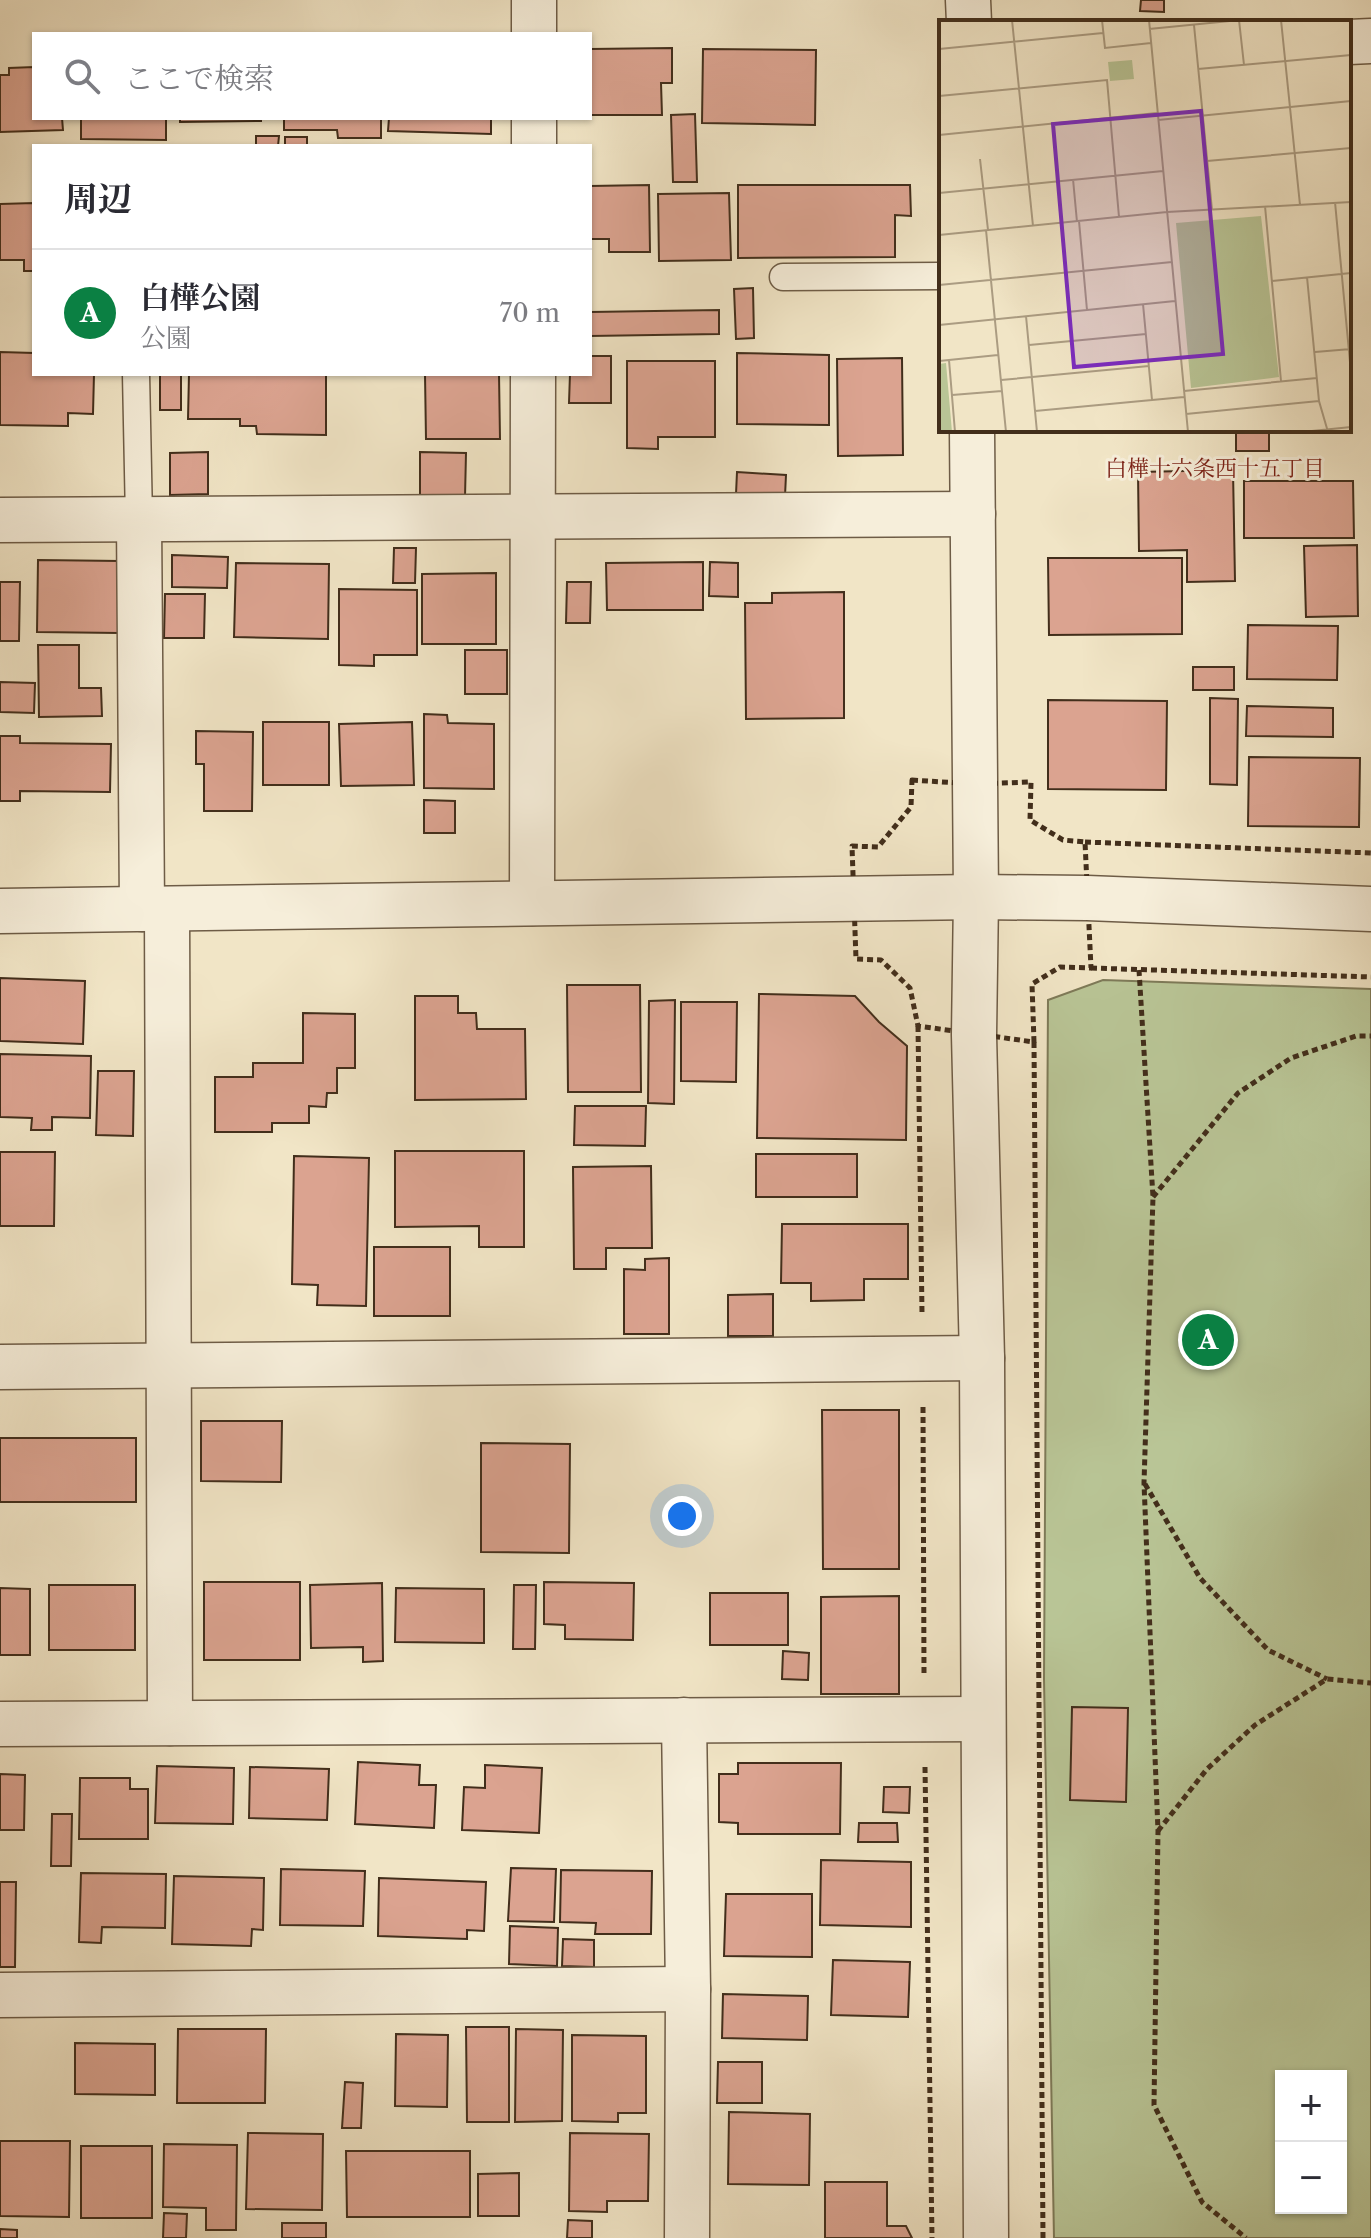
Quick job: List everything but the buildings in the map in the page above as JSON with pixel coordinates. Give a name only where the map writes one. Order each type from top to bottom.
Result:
[{"type":"street","points":[[534,0],[534,32]]},
{"type":"street","points":[[968,0],[969,20]]},
{"type":"street","points":[[1351,42],[1371,41]]},
{"type":"street","points":[[534,120],[534,144]]},
{"type":"street","points":[[532,903],[533,376]]},
{"type":"street","points":[[972,432],[976,897],[974,1035],[982,1358],[986,2238]]},
{"type":"street","points":[[0,520],[973,514]]},
{"type":"street","points":[[139,519],[168,1364],[170,1723]]},
{"type":"street","points":[[0,911],[976,897],[1371,909]]},
{"type":"street","points":[[0,1367],[982,1358]]},
{"type":"street","points":[[0,1724],[982,1719]]},
{"type":"street","points":[[684,1720],[688,1989],[687,2238]]},
{"type":"street","points":[[0,1995],[688,1989]]},
{"type":"lane","points":[[783,277],[939,276]]},
{"type":"lane","points":[[136,376],[139,519]]},
{"type":"path","points":[[1085,842],[1371,853]]},
{"type":"path","points":[[1091,968],[1371,977]]},
{"type":"path","points":[[1139,970],[1153,1197],[1144,1483],[1158,1831],[1154,2105],[1202,2202],[1246,2238]]},
{"type":"path","points":[[918,1026],[932,2238]]},
{"type":"path","points":[[1153,1197],[1238,1093],[1291,1058],[1356,1036],[1371,1036]]},
{"type":"path","points":[[1034,1042],[1043,2238]]},
{"type":"path","points":[[1144,1483],[1200,1578],[1268,1650],[1327,1679],[1371,1683]]},
{"type":"path","points":[[1158,1831],[1207,1769],[1255,1725],[1327,1679]]},
{"type":"green space","points":[[1103,980],[1371,989],[1371,2238],[1054,2238],[1044,1679],[1048,1000]]},
{"type":"place","name":"白樺公園","points":[[1208,1340]]},
{"type":"district","name":"白樺十六条西十五丁目","points":[[1215,468]]}]
